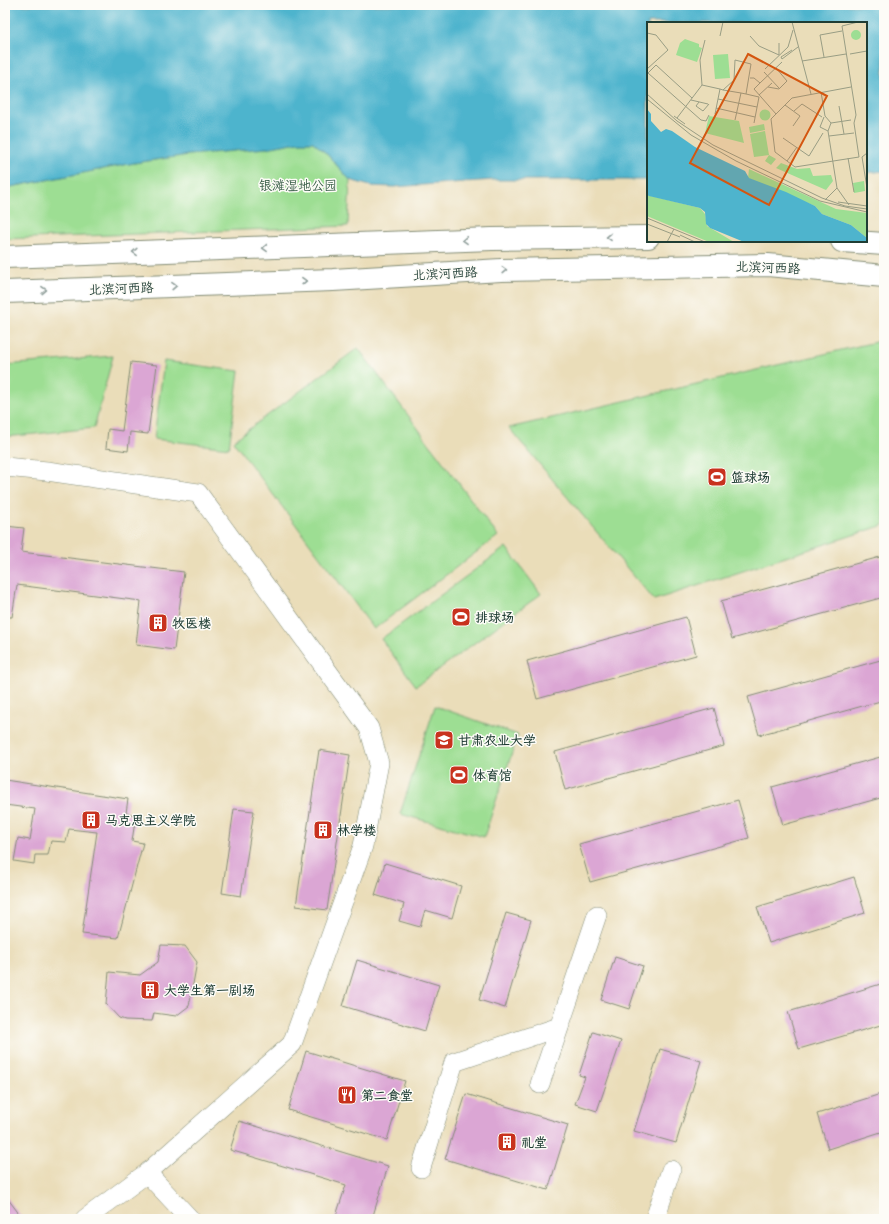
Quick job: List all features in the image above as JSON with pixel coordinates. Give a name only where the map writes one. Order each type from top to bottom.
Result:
[{"type":"main road","points":[[5,257],[492,239],[647,237]]},
{"type":"main road","points":[[856,242],[884,244]]},
{"type":"main road","points":[[333,280],[334,245]]},
{"type":"main road","name":"北滨河西路","points":[[5,292],[333,280],[501,270],[768,265],[884,276]]},
{"type":"street","points":[[5,467],[47,471],[198,493],[369,728],[379,763],[363,846],[292,1044],[146,1173],[85,1219]]},
{"type":"street","points":[[540,1084],[597,915]]},
{"type":"street","points":[[421,1168],[454,1062],[559,1027]]},
{"type":"street","points":[[655,1219],[671,1170]]},
{"type":"street","points":[[146,1173],[190,1219]]},
{"type":"green space","name":"银滩湿地公园","points":[[298,142],[313,142],[325,152],[350,180],[348,226],[5,239],[5,188],[134,163],[188,155],[266,148]]},
{"type":"green space","name":"篮球场","points":[[884,340],[884,525],[654,600],[509,428]]},
{"type":"green space","points":[[358,348],[498,536],[374,629],[233,441]]},
{"type":"green space","points":[[113,356],[94,428],[5,437],[5,365]]},
{"type":"green space","points":[[164,361],[239,371],[229,448],[154,439]]},
{"type":"green space","name":"排球场","points":[[506,547],[541,594],[416,686],[381,639]]},
{"type":"green space","name":"体育馆","points":[[435,706],[518,735],[484,837],[400,814]]},
{"type":"water","points":[[5,5],[884,5],[884,171],[867,173],[867,22],[647,22],[647,180],[493,180],[394,187],[370,186],[350,180],[325,152],[313,142],[298,142],[266,148],[188,155],[134,163],[5,188]]},
{"type":"building","points":[[131,362],[157,365],[148,434],[130,432],[128,451],[106,448],[108,429],[122,431]]},
{"type":"building","name":"牧医楼","points":[[5,526],[24,528],[21,552],[184,572],[174,650],[136,645],[141,601],[17,585],[12,617],[5,617]]},
{"type":"building","points":[[880,557],[884,571],[884,597],[732,639],[721,601]]},
{"type":"building","points":[[686,617],[696,655],[537,699],[527,661]]},
{"type":"building","points":[[884,659],[884,700],[759,735],[748,697]]},
{"type":"building","points":[[714,708],[724,746],[565,790],[555,752]]},
{"type":"building","name":"林学楼","points":[[319,750],[350,755],[327,910],[296,906]]},
{"type":"building","points":[[884,756],[884,797],[783,825],[772,787]]},
{"type":"building","points":[[5,780],[128,799],[126,813],[136,815],[132,841],[143,843],[118,938],[82,934],[97,832],[69,829],[66,842],[51,841],[48,855],[35,855],[34,864],[14,861],[18,838],[30,840],[35,809],[5,805]]},
{"type":"building","points":[[738,800],[749,838],[590,882],[579,844]]},
{"type":"building","points":[[234,809],[254,811],[241,896],[222,893]]},
{"type":"building","points":[[385,863],[461,886],[452,918],[425,910],[420,927],[399,921],[404,904],[375,895]]},
{"type":"building","points":[[854,877],[865,913],[769,943],[757,907]]},
{"type":"building","points":[[506,913],[531,920],[505,1008],[479,1000]]},
{"type":"building","name":"大学生第一剧场","points":[[161,945],[185,946],[197,962],[189,1006],[176,1016],[154,1013],[152,1021],[125,1020],[119,1018],[106,1004],[109,972],[140,975],[158,962]]},
{"type":"building","points":[[615,957],[643,966],[629,1009],[601,1000]]},
{"type":"building","points":[[357,960],[439,985],[425,1031],[343,1006]]},
{"type":"building","points":[[884,983],[884,1024],[799,1049],[788,1012]]},
{"type":"building","points":[[593,1032],[621,1041],[597,1111],[575,1104],[585,1077],[579,1075]]},
{"type":"building","points":[[660,1049],[701,1061],[676,1143],[634,1131]]},
{"type":"building","name":"第二食堂","points":[[306,1051],[405,1081],[387,1140],[288,1110]]},
{"type":"building","points":[[884,1093],[884,1131],[828,1149],[817,1114]]},
{"type":"building","name":"礼堂","points":[[466,1094],[568,1125],[548,1190],[445,1159]]},
{"type":"building","points":[[239,1121],[388,1166],[372,1219],[335,1219],[346,1185],[230,1150]]},
{"type":"building","points":[[5,1195],[23,1219],[5,1219]]},
{"type":"place","name":"篮球场","points":[[717,477]]},
{"type":"place","name":"排球场","points":[[461,617]]},
{"type":"place","name":"牧医楼","points":[[158,623]]},
{"type":"place","name":"甘肃农业大学","points":[[444,740]]},
{"type":"place","name":"体育馆","points":[[459,775]]},
{"type":"place","name":"马克思主义学院","points":[[91,820]]},
{"type":"place","name":"林学楼","points":[[323,830]]},
{"type":"place","name":"大学生第一剧场","points":[[150,990]]},
{"type":"place","name":"第二食堂","points":[[347,1095]]},
{"type":"place","name":"礼堂","points":[[507,1142]]}]
